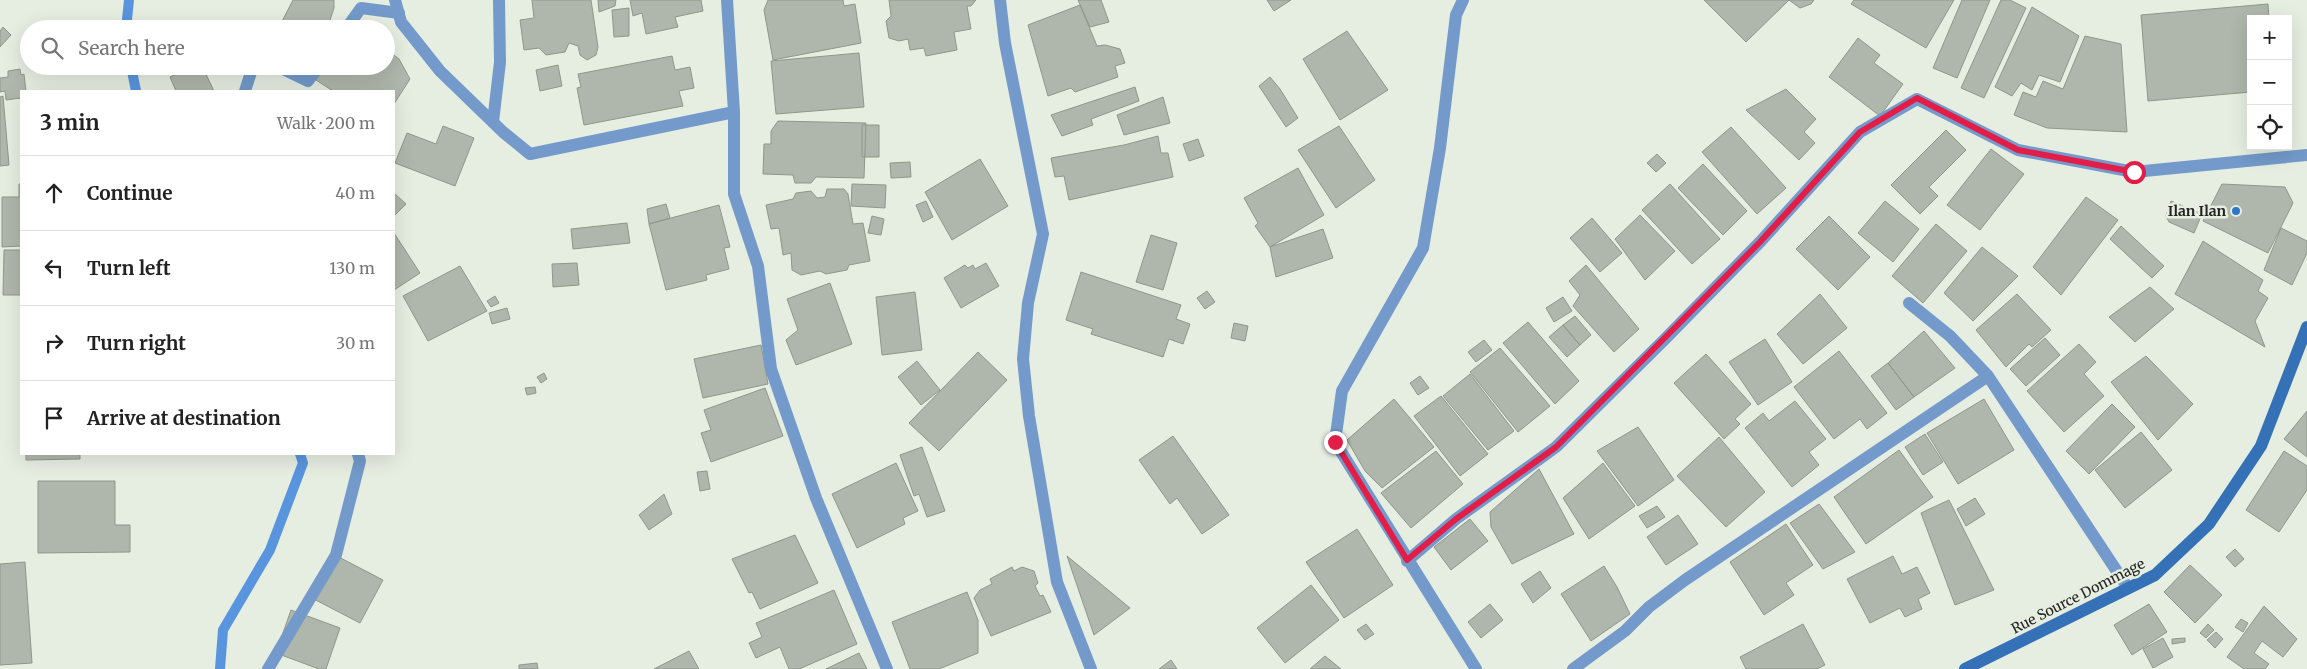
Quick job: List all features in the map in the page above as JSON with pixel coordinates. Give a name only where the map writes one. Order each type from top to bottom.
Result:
[{"type":"main road","name":"Rue Source Dommage","points":[[1965,669],[2155,575],[2209,524],[2261,446],[2307,327]]},
{"type":"street","points":[[396,0],[401,22],[440,70],[493,122],[530,154],[734,112]]},
{"type":"street","points":[[493,122],[500,62],[499,0]]},
{"type":"street","points":[[727,0],[734,112],[734,194],[758,266],[771,369],[816,498],[887,669]]},
{"type":"street","points":[[1000,0],[1005,43],[1043,234],[1028,303],[1023,359],[1028,416],[1057,582],[1091,669]]},
{"type":"street","points":[[1463,0],[1456,14],[1440,148],[1423,248],[1342,391],[1335,442],[1476,669]]},
{"type":"street","points":[[352,20],[361,8],[399,13]]},
{"type":"street","points":[[245,90],[250,75]]},
{"type":"street","points":[[296,75],[308,81],[312,75]]},
{"type":"street","points":[[1407,560],[1456,519],[1556,447],[1746,256],[1860,132],[1917,98],[2018,150],[2134,172],[2307,155]]},
{"type":"street","points":[[1909,303],[1950,336],[1988,376],[2128,588]]},
{"type":"street","points":[[1573,669],[1625,631],[1649,607],[1685,580],[1988,376]]},
{"type":"street","points":[[268,669],[336,555],[360,461],[358,455]]},
{"type":"building","points":[[293,0],[334,0],[334,8],[330,20],[283,20]]},
{"type":"building","points":[[532,0],[591,0],[598,47],[596,55],[587,60],[580,55],[578,46],[569,43],[565,52],[546,55],[539,48],[524,50],[520,20],[534,18]]},
{"type":"building","points":[[598,0],[616,0],[615,6],[599,12]]},
{"type":"building","points":[[630,0],[701,0],[703,11],[675,17],[678,27],[646,34],[642,13],[633,16]]},
{"type":"building","points":[[768,0],[843,0],[844,6],[855,4],[861,43],[773,60],[764,10]]},
{"type":"building","points":[[889,0],[976,0],[971,6],[967,6],[971,29],[954,32],[957,50],[926,56],[924,48],[910,50],[908,39],[899,41],[889,38],[886,21],[891,16]]},
{"type":"building","points":[[1078,0],[1101,0],[1109,22],[1090,27]]},
{"type":"building","points":[[1267,0],[1291,0],[1274,11]]},
{"type":"building","points":[[1704,0],[1789,0],[1746,42]]},
{"type":"building","points":[[1789,0],[1814,0],[1811,4],[1800,8]]},
{"type":"building","points":[[1854,0],[1954,0],[1926,48],[1851,4]]},
{"type":"building","points":[[1962,0],[1990,0],[1957,78],[1933,68]]},
{"type":"building","points":[[2001,0],[2010,0],[2026,8],[1984,98],[1961,88]]},
{"type":"building","points":[[2268,4],[2269,15],[2247,15],[2247,92],[2148,101],[2141,15]]},
{"type":"building","points":[[1080,5],[1097,46],[1105,45],[1120,49],[1125,63],[1115,66],[1118,77],[1075,92],[1071,88],[1048,96],[1028,25]]},
{"type":"building","points":[[2032,7],[2079,36],[2060,82],[2039,75],[2032,90],[2021,83],[2012,96],[1995,87]]},
{"type":"building","points":[[629,8],[629,36],[614,37],[612,10]]},
{"type":"building","points":[[3,27],[11,35],[0,47],[0,31]]},
{"type":"building","points":[[1347,31],[1388,90],[1340,120],[1303,59]]},
{"type":"building","points":[[2085,36],[2121,44],[2127,132],[2047,128],[2014,115],[2023,92],[2036,97],[2043,81],[2063,89]]},
{"type":"building","points":[[1858,38],[1880,55],[1874,63],[1903,84],[1880,116],[1829,77]]},
{"type":"building","points":[[859,53],[864,107],[776,114],[771,61]]},
{"type":"building","points":[[395,56],[399,59],[410,79],[395,102],[395,90],[331,90],[316,80],[320,75],[395,75]]},
{"type":"building","points":[[672,56],[675,70],[690,67],[694,88],[679,91],[683,106],[584,125],[577,88],[581,87],[578,74]]},
{"type":"building","points":[[558,65],[562,86],[540,91],[536,70]]},
{"type":"building","points":[[20,69],[20,75],[24,75],[26,90],[20,90],[20,98],[6,100],[5,91],[0,92],[0,78],[8,77],[8,71]]},
{"type":"building","points":[[174,75],[206,75],[214,90],[176,90],[170,77]]},
{"type":"building","points":[[1270,77],[1298,118],[1286,127],[1259,86]]},
{"type":"building","points":[[1135,87],[1139,101],[1091,119],[1093,125],[1062,136],[1051,115]]},
{"type":"building","points":[[1786,89],[1816,119],[1804,132],[1815,143],[1799,160],[1746,110]]},
{"type":"building","points":[[3,96],[9,165],[0,166],[0,97]]},
{"type":"building","points":[[1163,97],[1170,123],[1124,135],[1117,115]]},
{"type":"building","points":[[778,121],[866,123],[864,178],[816,177],[811,183],[795,183],[793,175],[763,174],[764,144],[771,144],[771,131]]},
{"type":"building","points":[[862,125],[879,125],[879,157],[862,157]]},
{"type":"building","points":[[443,126],[474,138],[455,186],[395,163],[407,133],[436,144]]},
{"type":"building","points":[[1339,126],[1375,180],[1336,208],[1298,150]]},
{"type":"building","points":[[1731,127],[1786,188],[1757,214],[1702,152]]},
{"type":"building","points":[[1946,130],[1966,150],[1929,187],[1938,196],[1920,214],[1891,185]]},
{"type":"building","points":[[1158,136],[1161,153],[1168,153],[1173,177],[1069,200],[1064,176],[1055,177],[1051,158],[1124,145]]},
{"type":"building","points":[[1198,139],[1204,156],[1189,161],[1183,144]]},
{"type":"building","points":[[1991,149],[2024,174],[1980,230],[1947,205]]},
{"type":"building","points":[[1657,154],[1666,163],[1656,172],[1647,163]]},
{"type":"building","points":[[980,159],[1008,206],[952,240],[925,192]]},
{"type":"building","points":[[910,162],[911,177],[891,178],[890,163]]},
{"type":"building","points":[[1703,164],[1747,211],[1723,235],[1678,188]]},
{"type":"building","points":[[1298,168],[1324,215],[1270,247],[1255,226],[1258,223],[1244,198]]},
{"type":"building","points":[[20,184],[20,246],[2,247],[2,197],[19,197]]},
{"type":"building","points":[[852,184],[886,185],[885,208],[851,206]]},
{"type":"building","points":[[1670,184],[1720,239],[1692,264],[1642,210]]},
{"type":"building","points":[[2222,184],[2285,187],[2293,203],[2268,253],[2203,221]]},
{"type":"building","points":[[827,189],[844,189],[848,194],[853,224],[863,223],[870,261],[849,265],[847,270],[826,274],[820,271],[801,275],[792,270],[791,253],[783,255],[779,228],[771,229],[766,205],[793,199],[796,193],[811,191],[817,198],[825,197]]},
{"type":"building","points":[[395,194],[406,204],[395,215]]},
{"type":"building","points":[[2086,197],[2118,220],[2061,295],[2033,267]]},
{"type":"building","points":[[926,201],[933,217],[923,222],[916,205]]},
{"type":"building","points":[[1885,201],[1919,229],[1893,262],[1858,233]]},
{"type":"building","points":[[2171,201],[2202,214],[2194,233],[2169,222],[2166,216]]},
{"type":"building","points":[[666,204],[670,218],[649,224],[647,209]]},
{"type":"building","points":[[719,205],[730,247],[724,248],[729,269],[706,275],[707,280],[666,290],[649,224]]},
{"type":"building","points":[[1640,215],[1675,251],[1645,280],[1615,239]]},
{"type":"building","points":[[872,216],[884,219],[881,235],[868,233]]},
{"type":"building","points":[[1829,216],[1870,257],[1838,290],[1796,249]]},
{"type":"building","points":[[1592,218],[1622,253],[1600,272],[1570,238]]},
{"type":"building","points":[[627,223],[630,243],[573,249],[571,229]]},
{"type":"building","points":[[1936,224],[1967,251],[1923,303],[1892,276]]},
{"type":"building","points":[[2121,226],[2164,266],[2152,278],[2110,239]]},
{"type":"building","points":[[2281,228],[2307,241],[2307,253],[2292,285],[2264,270]]},
{"type":"building","points":[[1323,229],[1333,258],[1276,277],[1270,247]]},
{"type":"building","points":[[395,235],[420,273],[395,289]]},
{"type":"building","points":[[1151,235],[1177,243],[1163,290],[1136,282]]},
{"type":"building","points":[[2203,241],[2263,280],[2258,291],[2268,298],[2255,321],[2265,347],[2175,294]]},
{"type":"building","points":[[1982,247],[2018,276],[1973,321],[1944,293]]},
{"type":"building","points":[[4,250],[20,250],[20,295],[3,295]]},
{"type":"building","points":[[577,263],[579,285],[553,287],[552,264]]},
{"type":"building","points":[[986,263],[999,286],[961,308],[944,278],[965,265],[968,268],[973,265],[975,269]]},
{"type":"building","points":[[1586,265],[1639,329],[1614,352],[1573,306],[1580,295],[1569,281]]},
{"type":"building","points":[[460,266],[487,311],[428,341],[403,296]]},
{"type":"building","points":[[1081,272],[1181,305],[1176,319],[1190,324],[1183,344],[1169,339],[1163,357],[1091,334],[1093,329],[1066,320]]},
{"type":"building","points":[[830,283],[852,344],[796,365],[786,340],[798,330],[787,299]]},
{"type":"building","points":[[2150,287],[2174,309],[2135,342],[2109,317]]},
{"type":"building","points":[[1207,291],[1215,302],[1205,309],[1197,298]]},
{"type":"building","points":[[915,292],[922,350],[882,355],[876,297]]},
{"type":"building","points":[[1820,294],[1847,328],[1803,364],[1777,334]]},
{"type":"building","points":[[2017,294],[2051,330],[2032,347],[2029,344],[2006,367],[1976,330]]},
{"type":"building","points":[[495,296],[499,303],[491,307],[487,301]]},
{"type":"building","points":[[1563,297],[1572,311],[1554,322],[1546,308]]},
{"type":"building","points":[[507,308],[510,319],[492,324],[489,313]]},
{"type":"building","points":[[1575,316],[1591,335],[1580,345],[1563,325]]},
{"type":"building","points":[[1528,322],[1579,381],[1555,404],[1503,343]]},
{"type":"building","points":[[1234,323],[1248,326],[1245,341],[1231,338]]},
{"type":"building","points":[[1563,325],[1580,345],[1567,357],[1549,337]]},
{"type":"building","points":[[1924,331],[1955,368],[1914,397],[1888,363]]},
{"type":"building","points":[[2045,338],[2060,355],[2026,386],[2010,369]]},
{"type":"building","points":[[1765,339],[1792,382],[1758,405],[1729,362]]},
{"type":"building","points":[[1484,340],[1492,350],[1476,362],[1468,352]]},
{"type":"building","points":[[2079,344],[2096,362],[2084,374],[2104,396],[2064,432],[2027,391]]},
{"type":"building","points":[[761,345],[768,384],[703,398],[694,359]]},
{"type":"building","points":[[1500,348],[1550,406],[1518,432],[1470,372]]},
{"type":"building","points":[[1839,351],[1887,413],[1867,429],[1860,419],[1834,439],[1794,387]]},
{"type":"building","points":[[978,352],[1007,380],[939,451],[909,423]]},
{"type":"building","points":[[1706,354],[1751,404],[1735,419],[1740,424],[1724,439],[1674,383]]},
{"type":"building","points":[[2146,356],[2193,404],[2158,440],[2111,382]]},
{"type":"building","points":[[917,361],[940,390],[921,405],[898,377]]},
{"type":"building","points":[[1888,363],[1914,397],[1896,410],[1871,376]]},
{"type":"building","points":[[544,373],[547,379],[541,383],[537,377]]},
{"type":"building","points":[[1470,374],[1514,431],[1488,450],[1443,396]]},
{"type":"building","points":[[1420,376],[1429,388],[1418,395],[1410,383]]},
{"type":"building","points":[[535,387],[536,393],[527,395],[525,388]]},
{"type":"building","points":[[765,388],[783,436],[711,462],[701,433],[711,430],[704,410]]},
{"type":"building","points":[[1441,396],[1488,454],[1460,476],[1414,416]]},
{"type":"building","points":[[1394,399],[1434,447],[1382,488],[1365,471],[1347,440]]},
{"type":"building","points":[[1984,399],[2014,450],[1958,484],[1927,433]]},
{"type":"building","points":[[1795,401],[1826,439],[1809,452],[1819,465],[1792,487],[1745,428],[1763,413],[1769,421]]},
{"type":"building","points":[[2112,404],[2135,427],[2089,474],[2066,451]]},
{"type":"building","points":[[2307,411],[2307,457],[2284,439]]},
{"type":"building","points":[[1638,427],[1674,480],[1638,506],[1597,451]]},
{"type":"building","points":[[2141,432],[2172,470],[2125,508],[2095,470]]},
{"type":"building","points":[[1925,434],[1943,462],[1923,475],[1905,447]]},
{"type":"building","points":[[1173,436],[1229,515],[1202,534],[1177,498],[1170,504],[1139,460]]},
{"type":"building","points":[[1719,437],[1765,492],[1726,527],[1677,476]]},
{"type":"building","points":[[922,447],[945,511],[927,517],[919,494],[914,496],[900,455]]},
{"type":"building","points":[[1899,450],[1933,497],[1866,544],[1834,497]]},
{"type":"building","points":[[1436,451],[1463,484],[1411,528],[1381,493]]},
{"type":"building","points":[[2284,451],[2307,466],[2307,490],[2279,532],[2246,510]]},
{"type":"building","points":[[26,455],[80,455],[80,459],[26,460]]},
{"type":"building","points":[[896,463],[918,511],[903,518],[905,524],[857,548],[832,494]]},
{"type":"building","points":[[1603,463],[1635,506],[1589,539],[1563,498]]},
{"type":"building","points":[[1539,469],[1574,534],[1512,564],[1491,527],[1490,512]]},
{"type":"building","points":[[707,471],[710,489],[700,491],[697,472]]},
{"type":"building","points":[[38,481],[115,481],[115,525],[130,525],[130,552],[38,553]]},
{"type":"building","points":[[664,494],[672,514],[649,530],[639,515]]},
{"type":"building","points":[[1975,498],[1985,514],[1966,526],[1957,509]]},
{"type":"building","points":[[1949,500],[1994,590],[1955,605],[1921,513]]},
{"type":"building","points":[[1819,504],[1855,552],[1823,569],[1790,523]]},
{"type":"building","points":[[1657,506],[1665,517],[1647,528],[1639,516]]},
{"type":"building","points":[[1678,515],[1698,544],[1666,565],[1647,537]]},
{"type":"building","points":[[1470,519],[1488,541],[1451,570],[1434,547]]},
{"type":"building","points":[[1786,524],[1813,565],[1786,583],[1794,595],[1764,615],[1730,562]]},
{"type":"building","points":[[1357,529],[1393,585],[1344,618],[1306,562]]},
{"type":"building","points":[[795,535],[818,583],[760,609],[752,592],[749,593],[732,559]]},
{"type":"building","points":[[2235,549],[2244,559],[2235,567],[2226,557]]},
{"type":"building","points":[[331,553],[383,580],[360,623],[308,596]]},
{"type":"building","points":[[1067,556],[1130,608],[1094,635]]},
{"type":"building","points":[[1893,556],[1902,574],[1917,567],[1930,593],[1918,599],[1922,609],[1905,617],[1900,608],[1870,623],[1847,579]]},
{"type":"building","points":[[25,562],[32,663],[0,665],[0,564]]},
{"type":"building","points":[[2190,565],[2222,595],[2195,623],[2164,592]]},
{"type":"building","points":[[1604,566],[1630,614],[1591,641],[1561,594]]},
{"type":"building","points":[[1012,567],[1014,571],[1022,567],[1034,571],[1038,583],[1035,586],[1040,596],[1043,595],[1051,612],[991,636],[974,598],[980,590],[992,584],[990,579]]},
{"type":"building","points":[[1540,571],[1551,588],[1533,603],[1521,584]]},
{"type":"building","points":[[1311,585],[1339,620],[1285,663],[1257,628]]},
{"type":"building","points":[[834,590],[857,644],[799,669],[789,669],[780,647],[756,658],[749,643],[762,637],[756,623]]},
{"type":"building","points":[[967,592],[978,620],[978,653],[939,669],[910,669],[892,622]]},
{"type":"building","points":[[1490,604],[1503,620],[1481,638],[1468,622]]},
{"type":"building","points":[[2149,604],[2167,632],[2132,655],[2114,625]]},
{"type":"building","points":[[2264,606],[2297,639],[2283,657],[2262,641],[2254,653],[2269,664],[2265,669],[2244,669],[2227,657]]},
{"type":"building","points":[[291,610],[340,628],[326,669],[319,669],[276,653]]},
{"type":"building","points":[[2241,619],[2248,623],[2243,632],[2235,627]]},
{"type":"building","points":[[1366,624],[1374,634],[1365,640],[1357,630]]},
{"type":"building","points":[[1803,624],[1825,665],[1817,669],[1746,669],[1740,657]]},
{"type":"building","points":[[2208,624],[2214,630],[2206,638],[2200,633]]},
{"type":"building","points":[[2216,632],[2223,639],[2215,648],[2207,640]]},
{"type":"building","points":[[2163,638],[2173,657],[2153,668],[2143,649]]},
{"type":"building","points":[[2185,638],[2185,642],[2172,644],[2172,639]]},
{"type":"building","points":[[689,651],[699,669],[654,669]]},
{"type":"building","points":[[859,653],[867,669],[826,669]]},
{"type":"building","points":[[1325,656],[1341,669],[1310,669]]},
{"type":"building","points":[[1171,660],[1177,669],[1159,669]]},
{"type":"building","points":[[537,663],[538,669],[519,669],[519,665]]},
{"type":"waterway","points":[[127,20],[129,0]]},
{"type":"waterway","points":[[133,75],[136,90]]},
{"type":"waterway","points":[[220,669],[223,630],[270,550],[303,463],[300,455]]},
{"type":"place","name":"Ilan Ilan","points":[[2236,211]]},
{"type":"route","points":[[1335,442],[1407,560],[1456,519],[1556,447],[1760,242],[1860,132],[1917,98],[2018,150],[2134,172]]}]
